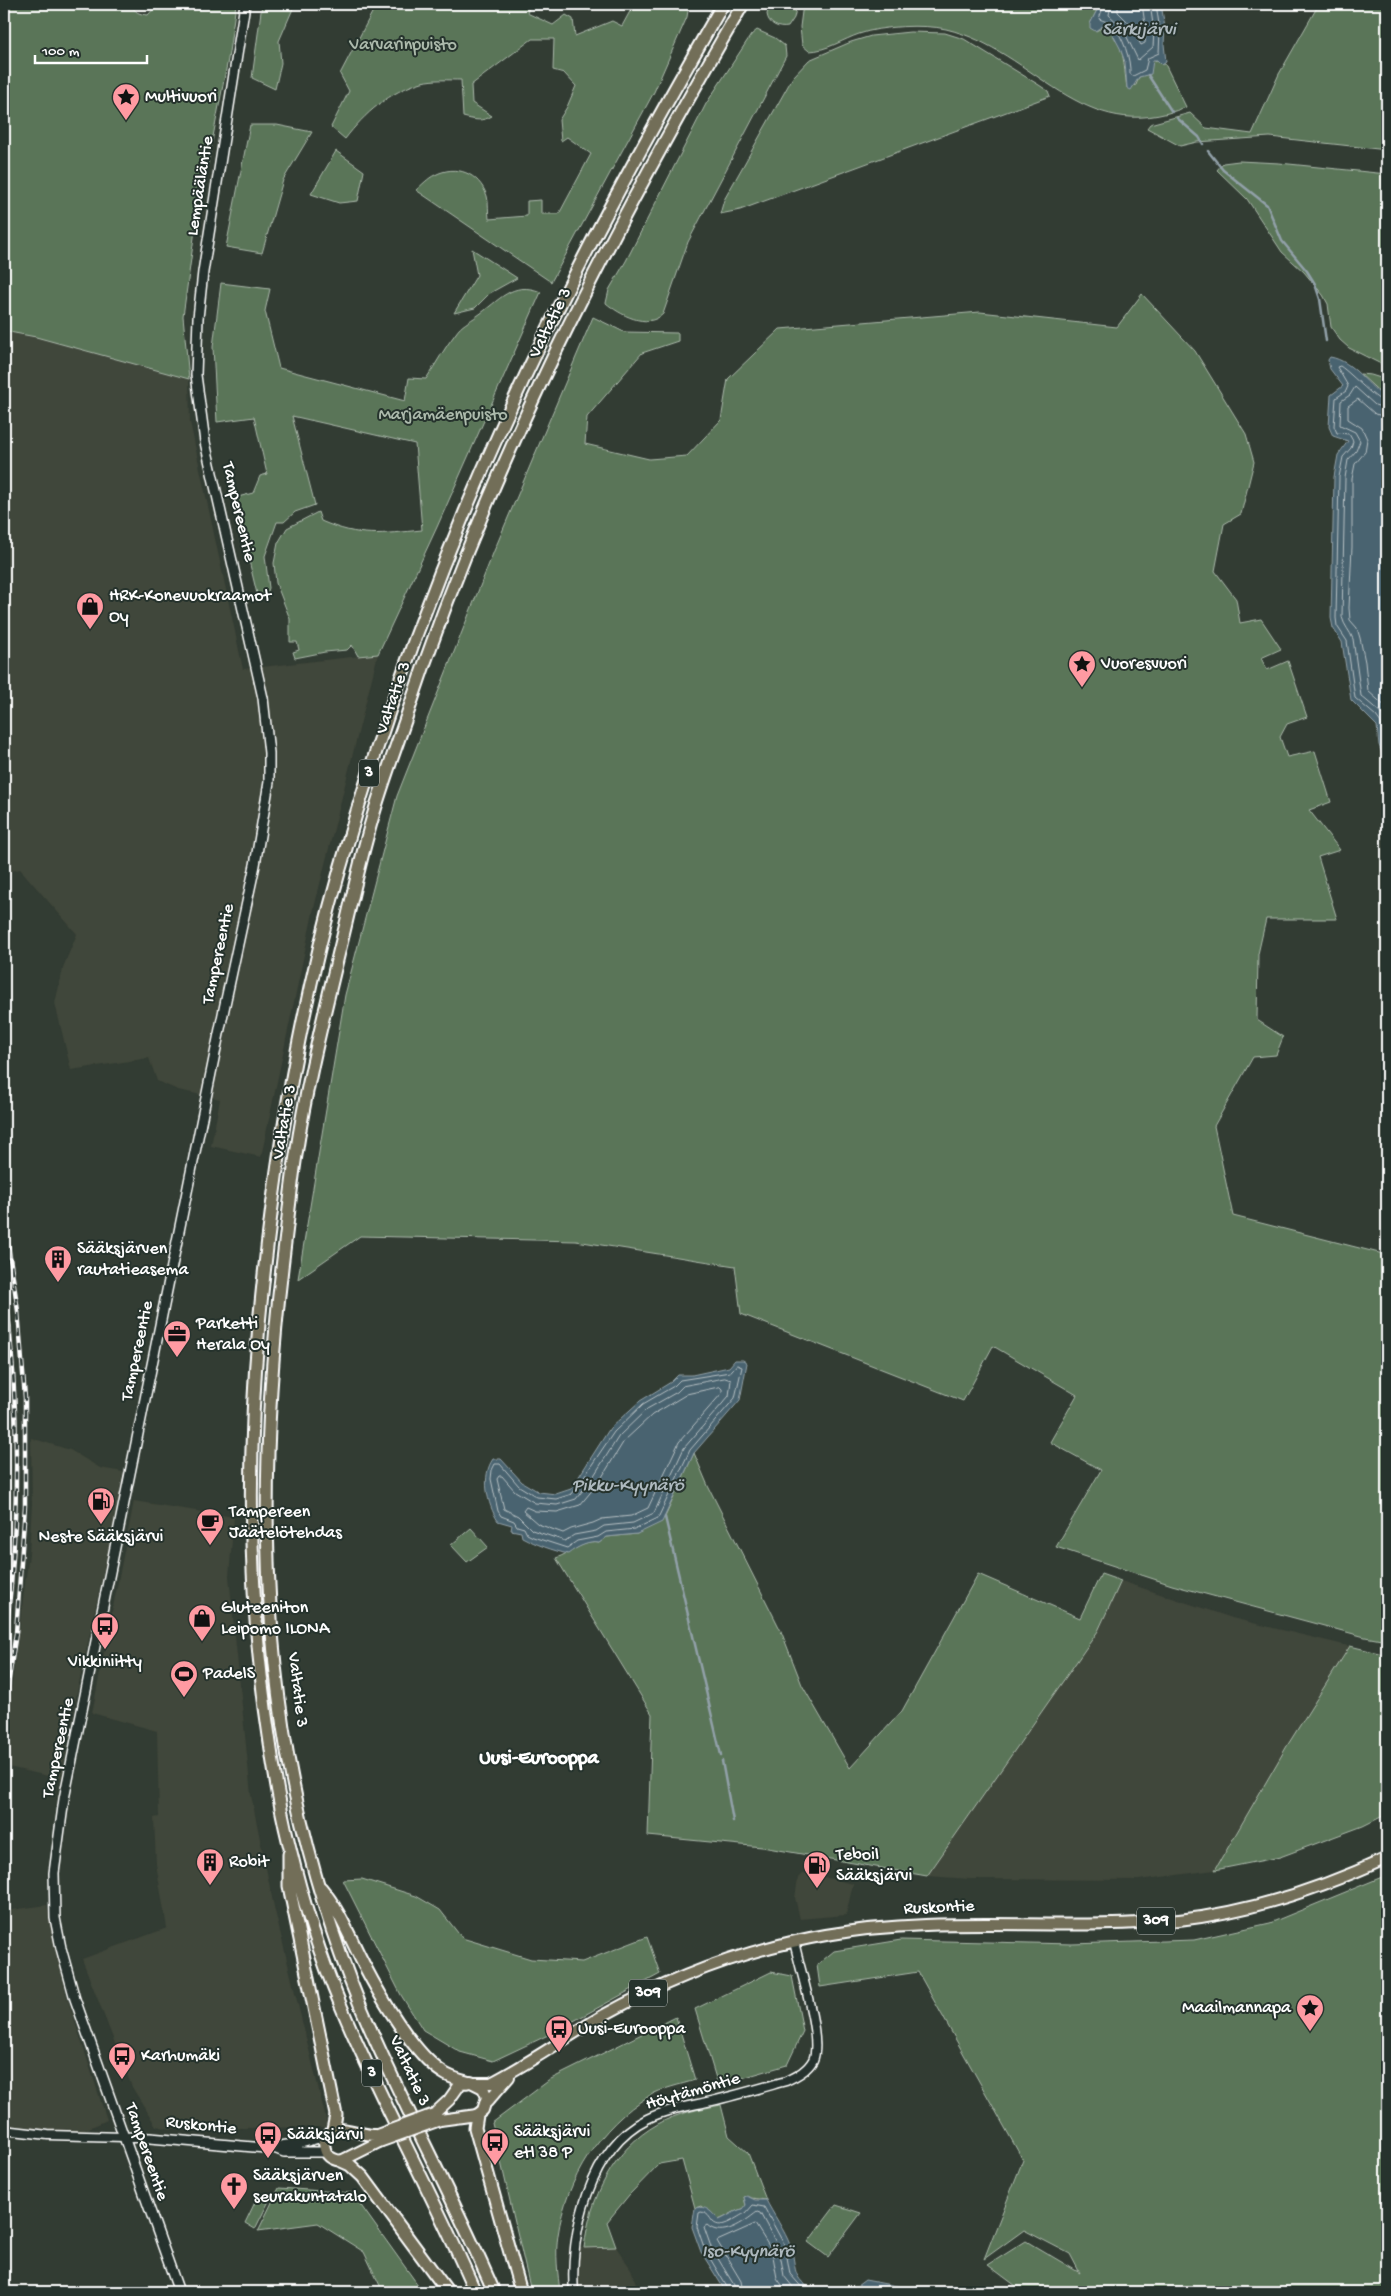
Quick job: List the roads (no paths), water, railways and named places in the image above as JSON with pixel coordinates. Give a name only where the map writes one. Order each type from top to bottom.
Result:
[{"type":"highway","name":"Valtatie 3","points":[[475,2292],[338,2000],[312,1924],[289,1845],[275,1777],[265,1713],[254,1609],[251,1550],[255,1368],[268,1233],[289,1092],[326,925],[343,861],[398,685],[468,505],[504,421],[557,310],[638,156],[723,4]]},
{"type":"highway","name":"Valtatie 3","points":[[494,2292],[368,2024],[344,1964],[318,1885],[292,1776],[276,1674],[270,1610],[267,1484],[271,1371],[279,1289],[297,1151],[319,1034],[369,829],[421,673],[480,520],[520,428],[606,252],[652,164],[743,4]]},
{"type":"highway","points":[[289,1845],[289,1886],[336,2115],[329,2133]]},
{"type":"highway","points":[[318,1885],[334,1904],[364,1966],[399,2022],[426,2059],[443,2073],[471,2083]]},
{"type":"highway","points":[[477,2116],[475,2128],[521,2292]]},
{"type":"highway","points":[[341,2161],[350,2165],[363,2177],[448,2292]]},
{"type":"main road","name":"Lempääläntie","points":[[196,375],[198,318],[203,277],[245,4]]},
{"type":"main road","name":"Tampereentie","points":[[179,2292],[75,1999],[62,1948],[54,1904],[56,1855],[64,1799],[130,1468],[255,866],[269,782],[269,752],[263,698],[205,442],[196,375]]},
{"type":"main road","name":"Ruskontie","points":[[471,2083],[491,2083],[605,2015],[660,1986],[744,1954],[794,1941],[862,1930],[916,1924],[1090,1924],[1145,1922],[1202,1916],[1283,1898],[1362,1870],[1387,1858]]},
{"type":"main road","name":"Ruskontie","points":[[487,2102],[513,2071]]},
{"type":"main road","points":[[437,2117],[457,2087],[471,2083],[483,2088],[487,2094],[487,2102]]},
{"type":"main road","name":"309","points":[[477,2116],[487,2102]]},
{"type":"main road","points":[[378,2138],[344,2129],[329,2133],[325,2152],[332,2159],[341,2161],[378,2138],[437,2117],[477,2116]]},
{"type":"main road","name":"Ruskontie","points":[[274,2148],[329,2133]]},
{"type":"main road","name":"Ruskontie","points":[[124,2137],[274,2148],[284,2152],[325,2152]]},
{"type":"street","name":"Höytämöntie","points":[[574,2292],[572,2268],[574,2248],[583,2205],[602,2165],[630,2131],[647,2120],[676,2109],[786,2081],[801,2073],[810,2065],[815,2053],[816,2037],[794,1941]]},
{"type":"street","points":[[4,2130],[48,2135],[124,2137]]},
{"type":"water","name":"Särkijärvi","points":[[1100,4],[1161,4],[1165,28],[1166,62],[1162,65],[1157,60],[1153,60],[1151,74],[1139,77],[1131,90],[1127,88],[1125,62],[1112,33],[1104,25],[1095,31],[1090,28],[1090,24]]},
{"type":"water","points":[[1330,357],[1339,359],[1354,369],[1387,399],[1387,767],[1379,745],[1377,726],[1351,700],[1342,642],[1333,628],[1331,618],[1334,477],[1338,455],[1348,441],[1333,436],[1329,427],[1331,395],[1343,386],[1330,369],[1328,360]]},
{"type":"water","name":"Pikku-Kyynärö","points":[[735,1360],[743,1360],[747,1363],[740,1400],[694,1453],[662,1522],[637,1534],[607,1537],[599,1543],[583,1545],[568,1554],[528,1540],[522,1537],[521,1532],[511,1530],[512,1525],[498,1521],[488,1498],[486,1482],[489,1466],[493,1459],[501,1459],[522,1482],[539,1492],[556,1494],[571,1489],[610,1428],[640,1401],[671,1382],[678,1375],[692,1375],[729,1367]]},
{"type":"water","name":"Iso-Kyynärö","points":[[747,2196],[755,2200],[766,2200],[788,2240],[798,2277],[808,2287],[817,2292],[726,2292],[701,2252],[692,2227],[695,2208],[706,2208],[719,2220],[743,2209],[746,2205],[744,2197]]},
{"type":"water","points":[[865,2280],[902,2287],[907,2292],[849,2292]]},
{"type":"waterway","points":[[1148,75],[1172,112]]},
{"type":"waterway","points":[[1177,118],[1199,137],[1203,144]]},
{"type":"waterway","points":[[1208,151],[1223,170],[1267,205],[1282,241],[1307,271],[1315,284],[1320,299],[1326,341]]},
{"type":"waterway","points":[[665,1517],[721,1755]]},
{"type":"waterway","points":[[722,1761],[733,1821]]},
{"type":"railway","points":[[4,1218],[18,1311],[25,1398],[25,1506],[16,1633],[4,1711]]},
{"type":"railway","points":[[4,1280],[13,1372],[16,1465],[13,1558],[4,1650]]},
{"type":"place","name":"Multivuori","points":[[126,121]]},
{"type":"place","name":"HRK-Konevuokraamot Oy","points":[[90,630]]},
{"type":"place","name":"Vuoresvuori","points":[[1082,688]]},
{"type":"place","name":"Sääksjärven rautatieasema","points":[[58,1283]]},
{"type":"place","name":"Parketti Herala Oy","points":[[177,1358]]},
{"type":"place","name":"Neste Sääksjärvi","points":[[101,1525]]},
{"type":"place","name":"Tampereen Jäätelötehdas","points":[[210,1546]]},
{"type":"place","name":"Gluteeniton Leipomo ILONA","points":[[202,1642]]},
{"type":"place","name":"Vikkiniitty","points":[[105,1650]]},
{"type":"place","name":"PadelS","points":[[184,1698]]},
{"type":"place","name":"Robit","points":[[210,1886]]},
{"type":"place","name":"Teboil Sääksjärvi","points":[[817,1889]]},
{"type":"place","name":"Maailmannapa","points":[[1310,2032]]},
{"type":"place","name":"Uusi-Eurooppa","points":[[559,2053]]},
{"type":"place","name":"Karhumäki","points":[[122,2080]]},
{"type":"place","name":"Sääksjärvi","points":[[268,2159]]},
{"type":"place","name":"Sääksjärvi etl 38 P","points":[[495,2166]]},
{"type":"place","name":"Sääksjärven seurakuntatalo","points":[[234,2210]]},
{"type":"district","name":"Uusi-Eurooppa","points":[[539,1759]]},
{"type":"park label","name":"Varvarinpuisto","points":[[403,45]]},
{"type":"park label","name":"Marjamäenpuisto","points":[[443,415]]}]
